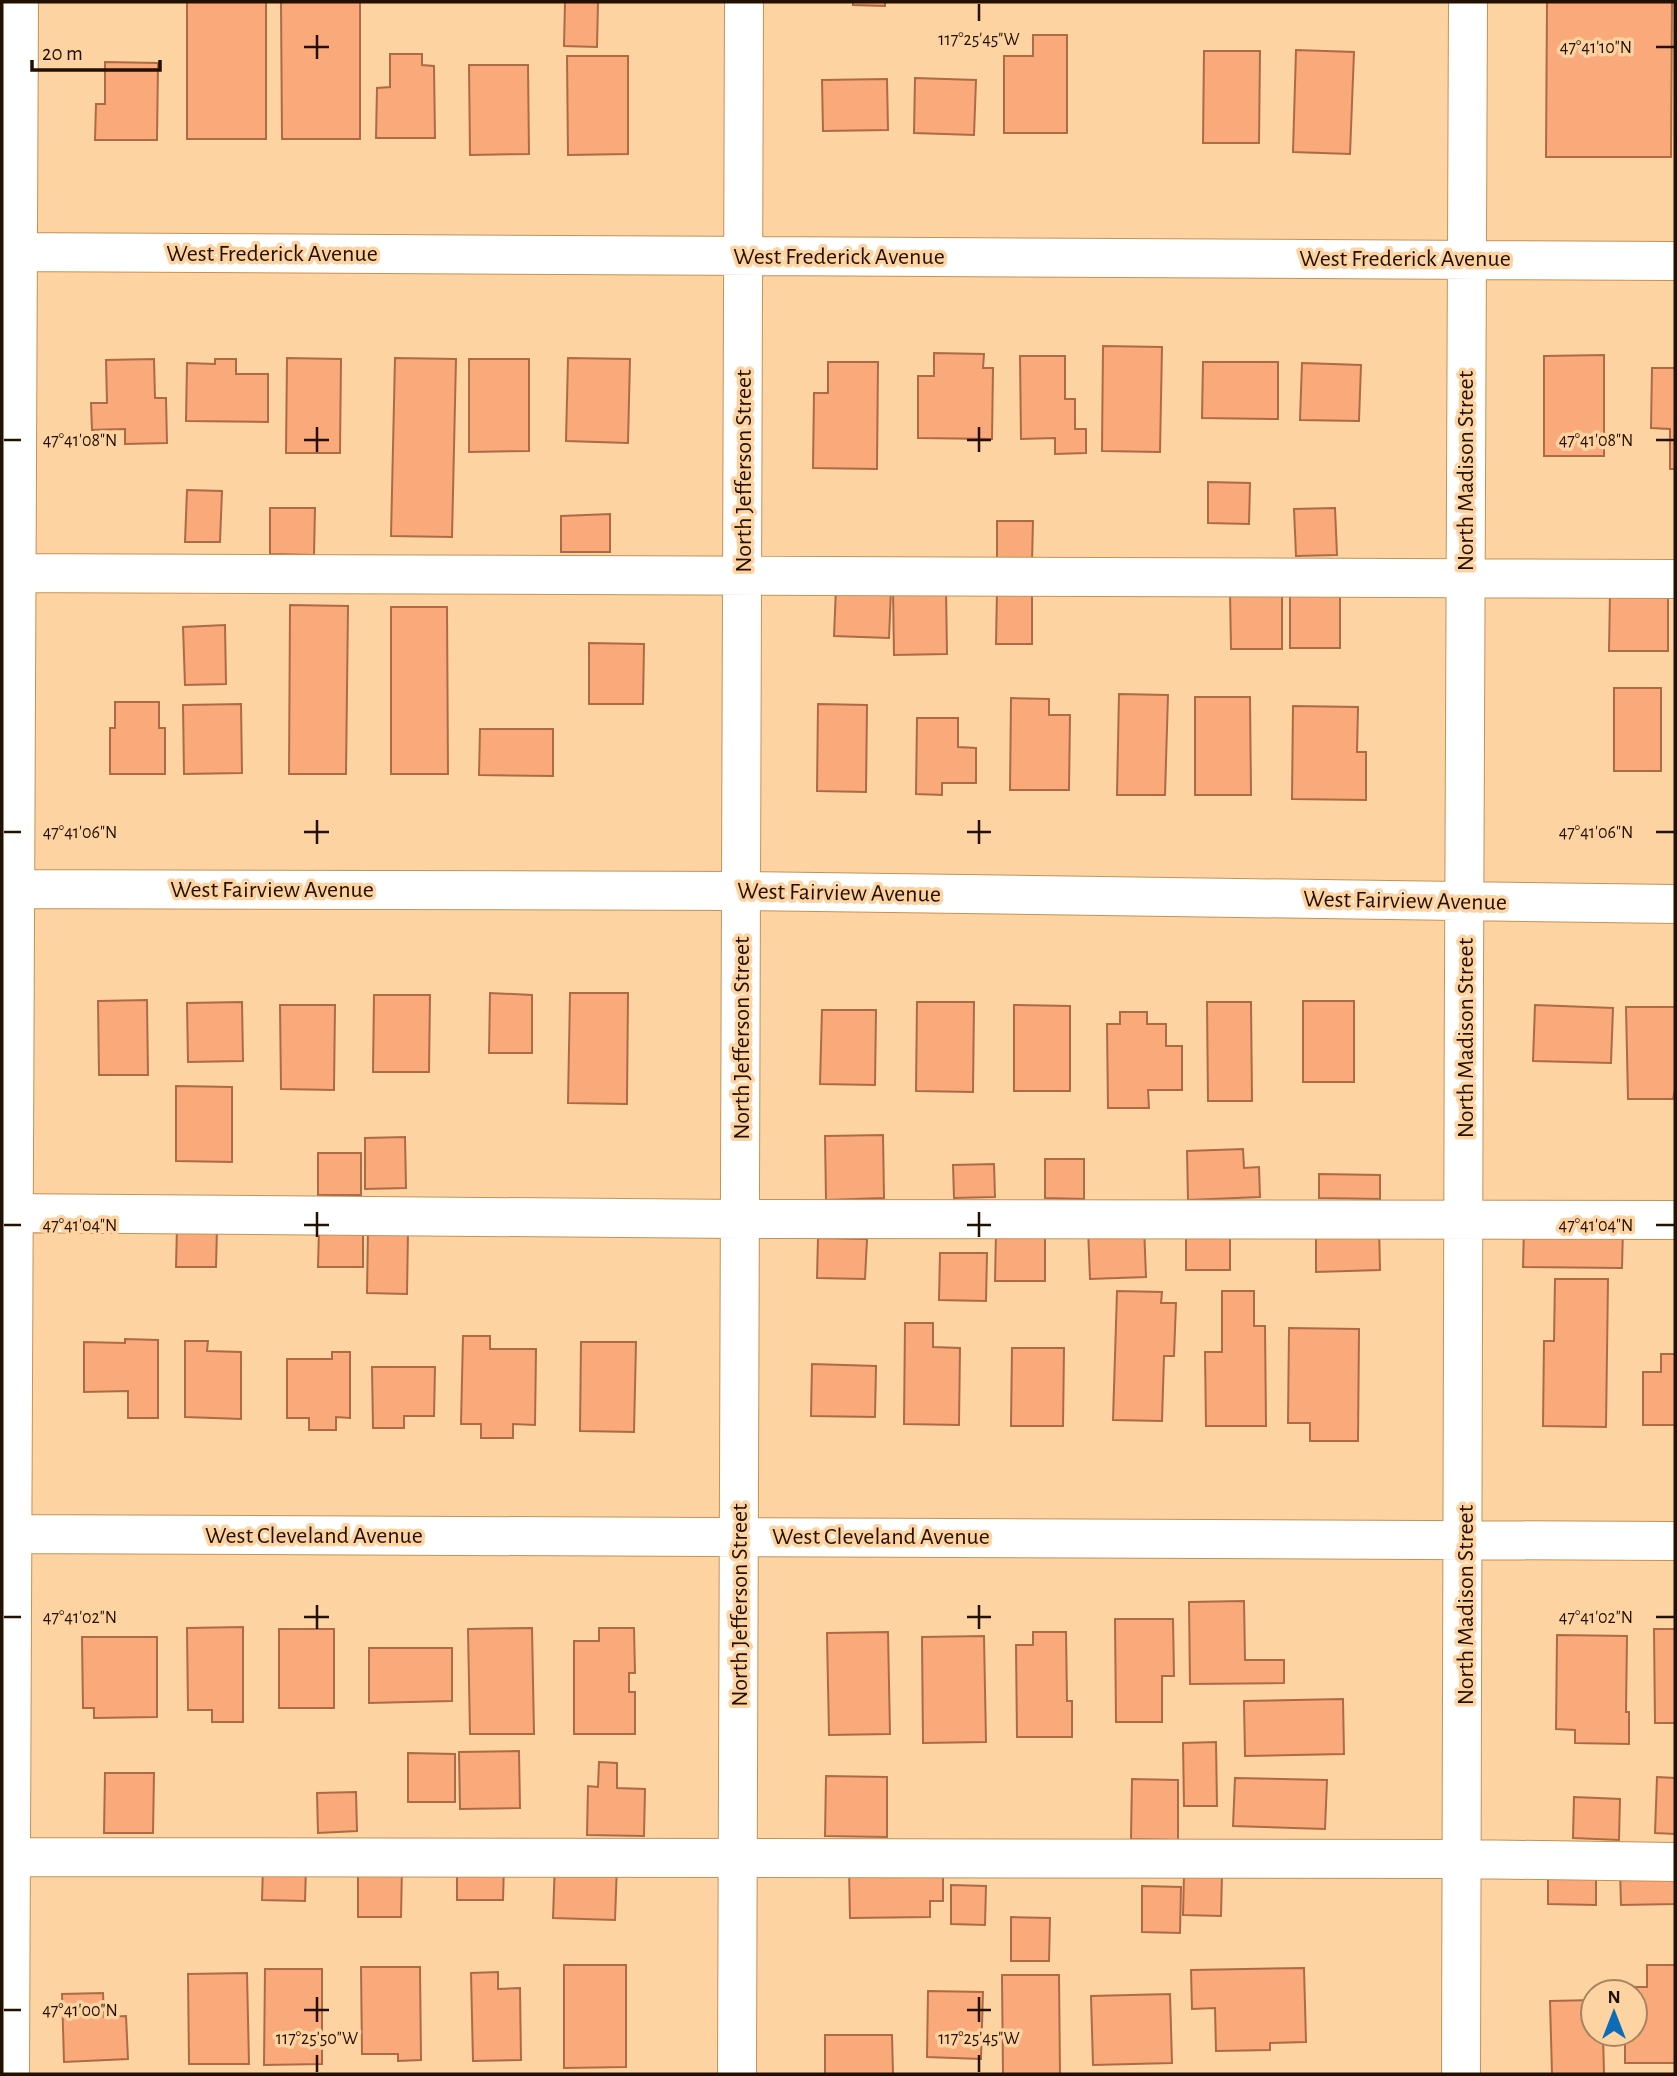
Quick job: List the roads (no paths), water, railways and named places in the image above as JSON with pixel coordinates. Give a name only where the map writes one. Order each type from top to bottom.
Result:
[{"type":"street","points":[[10,2074],[6,1857],[10,252],[19,2]]},
{"type":"street","name":"North Jefferson Street","points":[[737,2074],[744,2]]},
{"type":"street","name":"North Madison Street","points":[[1461,2074],[1465,1539],[1465,258],[1468,2]]},
{"type":"street","name":"West Frederick Avenue","points":[[10,252],[1675,261]]},
{"type":"street","points":[[9,573],[1675,579]]},
{"type":"street","name":"West Fairview Avenue","points":[[8,889],[741,891],[1675,904]]},
{"type":"street","points":[[8,1213],[740,1219],[1675,1220]]},
{"type":"street","name":"West Cleveland Avenue","points":[[7,1534],[1675,1541]]},
{"type":"street","points":[[6,1857],[1463,1859],[1675,1862]]}]
